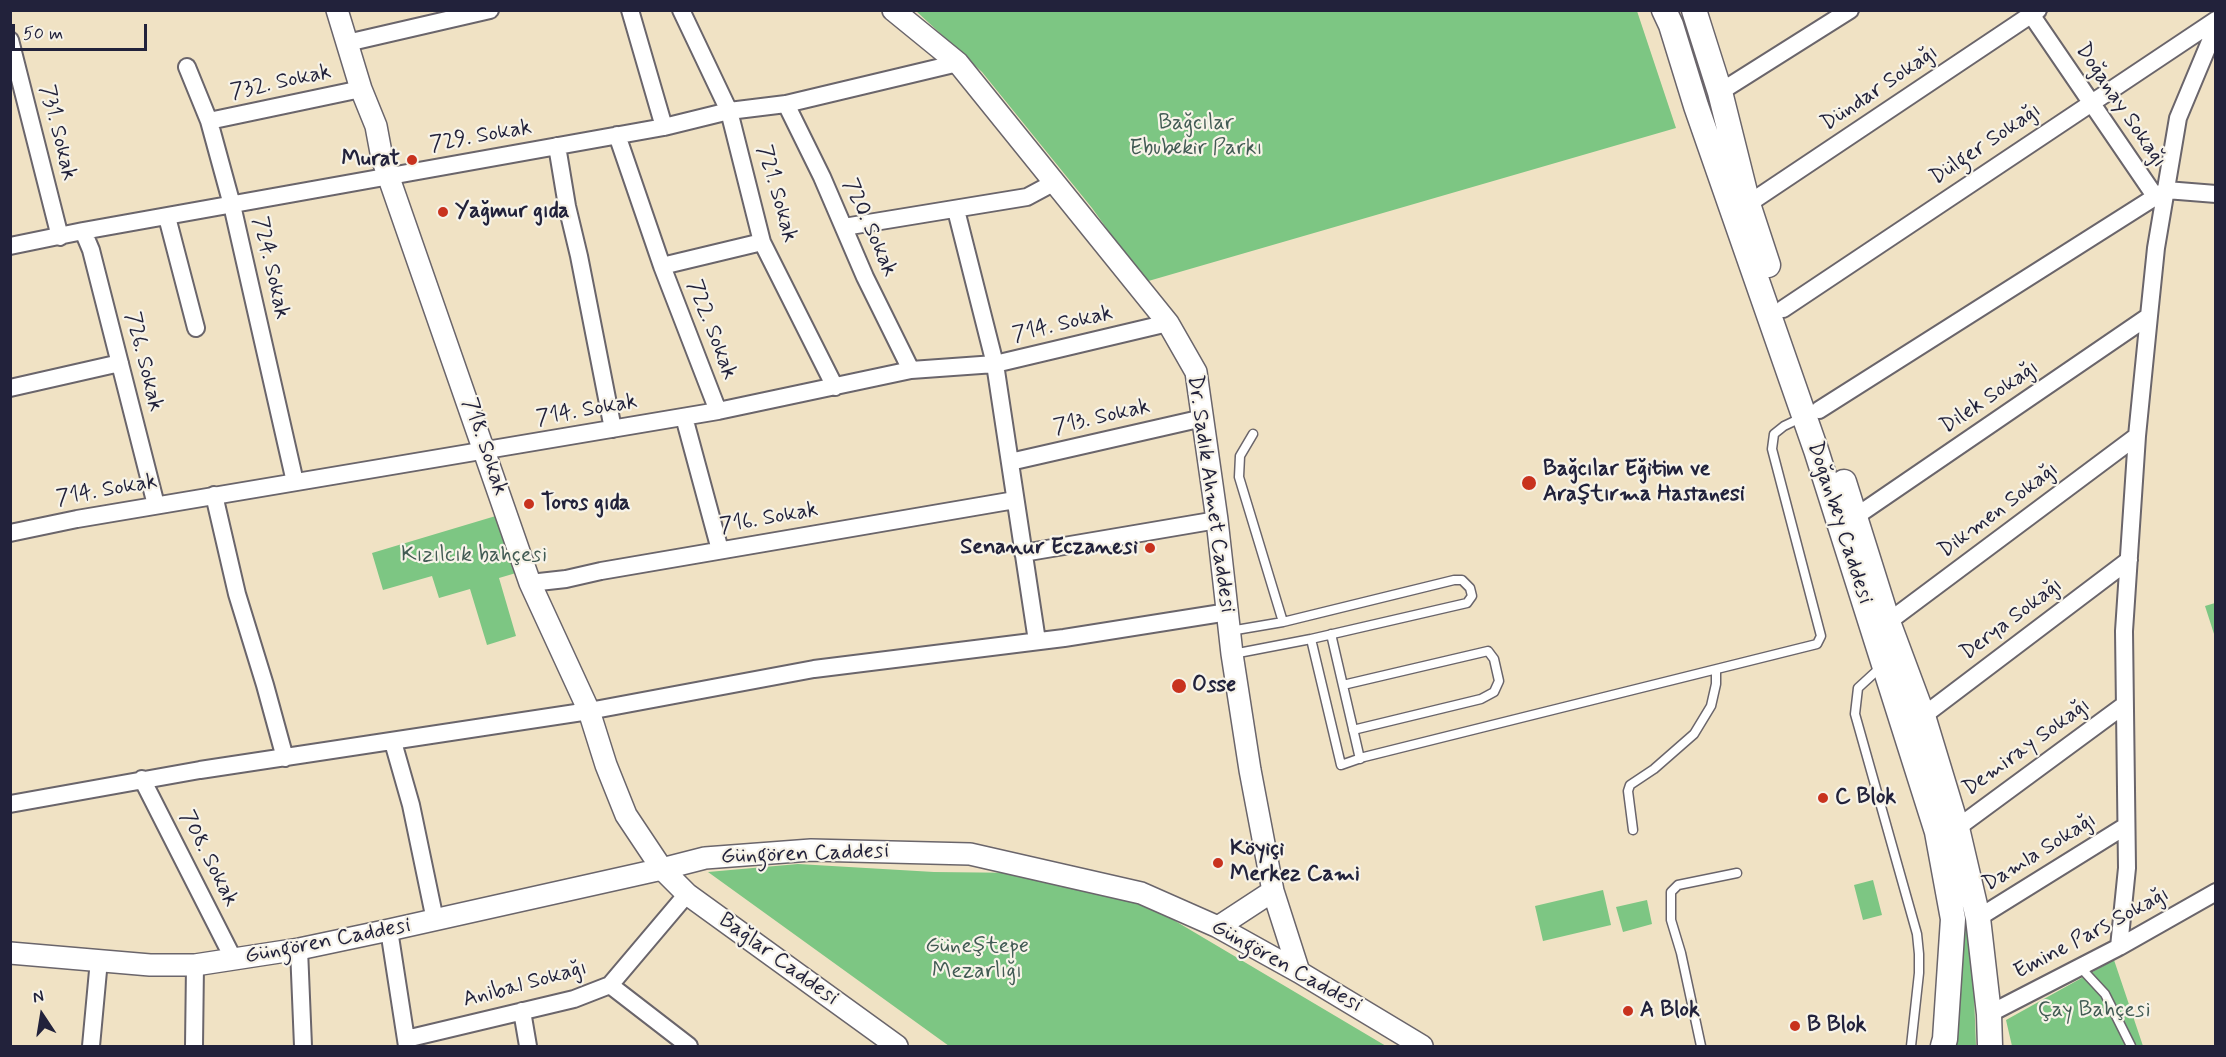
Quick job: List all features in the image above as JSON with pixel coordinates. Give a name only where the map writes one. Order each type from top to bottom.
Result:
[{"type":"main road","name":"Doğanbey Caddesi","points":[[1664,10],[1671,25],[1696,106],[1811,413],[1855,517],[1888,622],[1923,716],[1957,828],[1978,918],[1989,1014],[1990,1047]]},
{"type":"main road","name":"Doğanbey Caddesi","points":[[1694,10],[1720,92],[1748,204],[1783,309],[1884,664],[1937,832],[1953,919],[1943,1047]]},
{"type":"street","name":"718. Sokak","points":[[336,10],[361,89],[376,126],[382,158],[530,583],[590,711],[606,765],[626,815],[662,870]]},
{"type":"street","points":[[347,43],[490,10]]},
{"type":"street","points":[[630,10],[664,127]]},
{"type":"street","name":"721. Sokak","points":[[681,10],[729,111],[762,242],[835,387]]},
{"type":"street","name":"Dr. Sadık Ahmet Caddesi","points":[[893,10],[958,63],[1168,324],[1196,372],[1217,520],[1232,654],[1250,770],[1273,891],[1299,972]]},
{"type":"street","points":[[1720,92],[1851,10]]},
{"type":"street","name":"Doğanay Sokağı","points":[[2032,12],[2090,102],[2161,193]]},
{"type":"street","name":"Dündar Sokağı","points":[[1748,204],[2032,12]]},
{"type":"street","name":"Dülger Sokağı","points":[[1783,309],[2216,20]]},
{"type":"street","points":[[2119,947],[2127,868],[2124,631],[2137,436],[2161,193],[2178,118],[2216,27]]},
{"type":"street","name":"731. Sokak","points":[[10,40],[60,237]]},
{"type":"street","name":"729. Sokak","points":[[10,246],[664,127],[729,111],[786,105],[958,63]]},
{"type":"street","name":"724. Sokak","points":[[187,67],[209,121],[232,205],[296,482]]},
{"type":"street","name":"732. Sokak","points":[[209,121],[361,89]]},
{"type":"street","name":"720. Sokak","points":[[786,105],[865,277],[911,370]]},
{"type":"street","name":"722. Sokak","points":[[617,135],[662,266],[718,411]]},
{"type":"street","points":[[557,146],[567,206],[613,429]]},
{"type":"street","points":[[844,227],[1027,197],[1055,182]]},
{"type":"street","points":[[1811,413],[2161,193],[2216,194]]},
{"type":"street","points":[[957,214],[995,364],[1037,641]]},
{"type":"street","points":[[167,217],[196,328]]},
{"type":"street","name":"726. Sokak","points":[[83,231],[91,250],[156,506]]},
{"type":"street","name":"722. Sokak","points":[[662,266],[762,242]]},
{"type":"street","name":"Dilek Sokağı","points":[[1855,517],[2149,316]]},
{"type":"street","name":"714. Sokak","points":[[10,533],[214,495],[718,411],[911,370],[995,364],[1168,324]]},
{"type":"street","points":[[10,388],[120,363]]},
{"type":"street","points":[[684,417],[720,550]]},
{"type":"street","name":"713. Sokak","points":[[1010,462],[1203,418]]},
{"type":"street","name":"Dikmen Sokağı","points":[[1888,622],[2137,436]]},
{"type":"street","points":[[214,495],[234,585],[285,758]]},
{"type":"street","name":"716. Sokak","points":[[530,583],[566,579],[720,550],[1015,500]]},
{"type":"street","points":[[1023,553],[1217,520]]},
{"type":"street","name":"Derya Sokağı","points":[[1923,716],[2128,560]]},
{"type":"street","points":[[10,804],[142,779],[590,711],[814,669],[1037,641],[1229,622]]},
{"type":"street","name":"Demiray Sokağı","points":[[1957,828],[2124,705]]},
{"type":"street","points":[[393,742],[411,805],[435,920]]},
{"type":"street","name":"708. Sokak","points":[[142,779],[234,960]]},
{"type":"street","name":"Damla Sokağı","points":[[1978,918],[2126,826]]},
{"type":"street","name":"Güngören Caddesi","points":[[10,953],[99,969],[150,965],[196,971],[234,960],[389,930],[662,870],[705,858],[811,850],[970,854],[1140,893],[1218,927],[1299,972],[1422,1047]]},
{"type":"street","name":"Bağlar Caddesi","points":[[662,870],[687,894],[897,1047]]},
{"type":"street","points":[[1218,927],[1273,891]]},
{"type":"street","name":"Emine Pars Sokağı","points":[[1989,1014],[2119,947],[2216,892]]},
{"type":"street","name":"Anibal Sokağı","points":[[406,1043],[574,999],[610,985],[687,894]]},
{"type":"street","points":[[389,930],[406,1043]]},
{"type":"street","points":[[298,949],[303,1047]]},
{"type":"street","points":[[91,1047],[99,969]]},
{"type":"street","points":[[194,1047],[196,971]]},
{"type":"street","points":[[610,985],[689,1047]]},
{"type":"street","points":[[522,1011],[528,1047]]},
{"type":"lane","points":[[1311,639],[1341,765],[1817,644],[1821,636],[1772,449],[1774,434],[1784,426],[1811,413]]},
{"type":"lane","points":[[1253,434],[1240,456],[1239,477],[1283,622]]},
{"type":"lane","points":[[1229,622],[1283,622],[1454,580],[1462,580],[1470,588],[1472,596],[1467,603],[1311,639],[1232,654]]},
{"type":"lane","points":[[1331,634],[1360,759]]},
{"type":"lane","points":[[1343,685],[1488,651],[1494,659],[1499,681],[1494,692],[1481,699],[1353,730]]},
{"type":"lane","points":[[1884,664],[1858,688],[1855,714],[1917,934],[1919,974],[1911,1047]]},
{"type":"lane","points":[[1633,830],[1628,791],[1630,785],[1654,769],[1694,734],[1711,706],[1716,684],[1716,670]]},
{"type":"lane","points":[[1701,1047],[1681,953],[1671,920],[1671,892],[1678,885],[1737,873]]},
{"type":"lane","points":[[2080,967],[2105,994],[2131,1047]]},
{"type":"green space","name":"Bağcılar Ebubekir Parkı","points":[[916,11],[1637,11],[1676,128],[1145,282],[1092,208],[982,72]]},
{"type":"green space","name":"Kızılcık bahçesi","points":[[499,515],[516,573],[499,578],[516,636],[487,645],[470,589],[439,598],[432,576],[383,590],[372,553]]},
{"type":"green space","points":[[2216,603],[2215,637],[2205,606]]},
{"type":"green space","name":"Güneştepe Mezarlığı","points":[[798,864],[934,872],[1026,873],[1123,890],[1386,1046],[949,1046],[708,872]]},
{"type":"green space","points":[[1873,880],[1882,915],[1863,920],[1854,885]]},
{"type":"green space","points":[[1603,890],[1611,925],[1543,941],[1535,906]]},
{"type":"green space","points":[[1647,900],[1652,924],[1623,932],[1616,907]]},
{"type":"green space","points":[[1963,905],[1973,969],[1976,1046],[1955,1046],[1961,987]]},
{"type":"green space","name":"Çay Bahçesi","points":[[2114,960],[2143,1046],[2012,1046],[2006,1020]]},
{"type":"place","name":"Murat","points":[[412,160]]},
{"type":"place","name":"Yağmur gıda","points":[[443,212]]},
{"type":"place","name":"Bağcılar Eğitim ve Araştırma Hastanesi","points":[[1529,483]]},
{"type":"place","name":"Toros gıda","points":[[529,504]]},
{"type":"place","name":"Senanur Eczanesi","points":[[1150,548]]},
{"type":"place","name":"Osse","points":[[1179,686]]},
{"type":"place","name":"C Blok","points":[[1823,798]]},
{"type":"place","name":"Köyiçi Merkez Cami","points":[[1218,863]]},
{"type":"place","name":"A Blok","points":[[1628,1011]]},
{"type":"place","name":"B Blok","points":[[1795,1026]]}]
